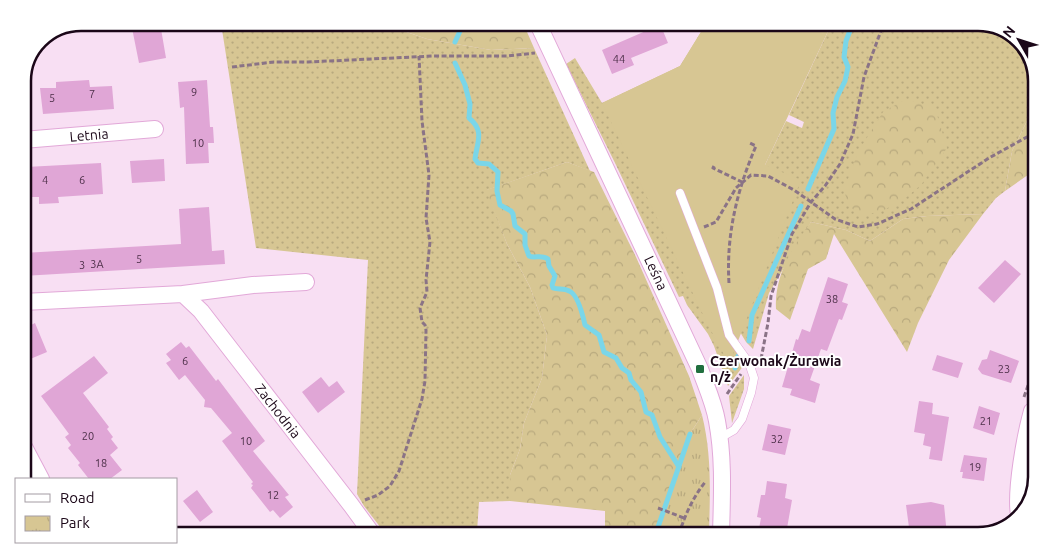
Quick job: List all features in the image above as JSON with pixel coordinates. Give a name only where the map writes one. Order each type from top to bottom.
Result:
[{"type":"street","name":"Leśna","points":[[542,31],[700,369],[717,419],[720,438],[722,468],[721,527]]},
{"type":"street","name":"Letnia","points":[[31,139],[155,130]]},
{"type":"street","points":[[31,302],[183,294],[253,284],[306,282]]},
{"type":"street","name":"Zachodnia","points":[[183,294],[201,311],[366,527]]},
{"type":"street","points":[[1018,507],[1028,424]]},
{"type":"street","points":[[31,460],[40,478]]},
{"type":"lane","points":[[680,193],[717,288],[729,335],[749,363],[754,378],[752,393],[742,419],[734,430],[720,438]]},
{"type":"path","points":[[754,378],[762,354],[771,296],[792,234],[811,202],[840,164],[853,134],[864,78],[881,31]]},
{"type":"path","points":[[232,67],[274,62],[419,56],[515,56],[540,52],[550,47]]},
{"type":"path","points":[[351,505],[378,495],[396,477],[422,399],[425,381],[426,330],[422,322],[420,308],[427,292],[426,280],[430,242],[426,218],[428,175],[422,121],[419,56]]},
{"type":"path","points":[[695,231],[716,222],[736,188],[751,175],[768,176],[835,219],[846,224],[858,227],[877,224],[911,209],[989,158],[1028,136]]},
{"type":"path","points":[[730,291],[729,242],[733,213],[742,182],[756,146],[750,143]]},
{"type":"path","points":[[714,166],[713,168],[742,182]]},
{"type":"path","points":[[727,394],[749,363]]},
{"type":"path","points":[[681,527],[697,492],[713,471],[722,468]]},
{"type":"path","points":[[658,508],[684,518]]},
{"type":"green space","points":[[222,31],[404,31],[427,39],[491,50],[534,48],[590,171],[567,162],[487,190],[507,244],[530,287],[547,335],[542,378],[524,423],[520,449],[510,475],[510,501],[479,502],[477,527],[380,527],[357,494],[368,260],[256,248]]},
{"type":"green space","points":[[404,31],[527,31],[534,48],[491,50],[427,39]]},
{"type":"green space","points":[[702,31],[704,31],[727,342],[739,355],[744,365],[728,386],[708,334],[687,305],[683,296],[679,297],[566,64],[575,58],[602,103],[680,66]]},
{"type":"green space","points":[[702,31],[828,31],[765,165],[801,180],[729,364],[708,325],[602,103],[680,66]]},
{"type":"green space","points":[[828,31],[988,32],[994,34],[994,65],[1025,65],[1027,71],[1028,119],[1012,151],[1005,191],[996,198],[983,214],[903,219],[870,241],[846,230],[811,222],[769,293],[753,349],[740,332],[765,165],[786,121],[802,128],[804,122],[789,115]]},
{"type":"green space","points":[[906,99],[935,108],[947,148],[921,185],[903,200],[880,212],[859,215],[848,204],[844,190],[858,152],[883,112]]},
{"type":"green space","points":[[1028,119],[1028,175],[1005,191],[1012,151]]},
{"type":"green space","points":[[567,162],[594,172],[636,257],[689,376],[702,415],[690,434],[658,527],[605,527],[605,511],[510,501],[510,475],[520,449],[524,423],[542,378],[547,335],[530,287],[507,244],[486,190]]},
{"type":"green space","points":[[983,214],[949,260],[918,323],[907,352],[834,234],[826,259],[808,269],[790,320],[776,309],[776,297],[781,274],[791,252],[811,222],[846,230],[870,241],[903,219]]},
{"type":"green space","points":[[744,375],[744,389],[732,423],[729,396]]},
{"type":"green space","points":[[702,415],[709,459],[709,527],[658,527],[690,434]]},
{"type":"building","points":[[133,31],[161,31],[166,58],[139,63]]},
{"type":"building","points":[[646,31],[663,31],[668,43],[631,58],[634,65],[612,74],[602,50]]},
{"type":"building","points":[[89,80],[90,87],[112,86],[114,109],[43,114],[40,88],[56,88],[56,82]]},
{"type":"building","points":[[207,80],[210,127],[213,127],[214,143],[208,143],[209,163],[186,164],[184,107],[180,108],[178,82]]},
{"type":"building","points":[[164,159],[165,181],[132,183],[130,161]]},
{"type":"building","points":[[101,163],[103,194],[58,197],[59,203],[39,204],[39,197],[31,197],[31,167]]},
{"type":"building","points":[[209,207],[212,251],[224,250],[225,264],[31,276],[31,253],[181,244],[179,209]]},
{"type":"building","points":[[1005,260],[1021,274],[994,303],[978,288]]},
{"type":"building","points":[[828,277],[848,284],[842,302],[848,304],[842,320],[839,319],[827,351],[821,349],[810,380],[820,384],[815,403],[790,395],[792,389],[782,387],[796,339],[798,340],[802,329],[810,332]]},
{"type":"building","points":[[35,323],[47,352],[31,359],[31,325]]},
{"type":"building","points":[[181,342],[186,348],[189,346],[216,381],[218,379],[265,441],[253,451],[289,495],[285,497],[293,507],[280,518],[273,510],[270,512],[251,488],[253,482],[222,441],[232,433],[211,408],[204,407],[205,400],[185,375],[179,380],[166,363],[171,360],[166,354]]},
{"type":"building","points":[[990,350],[1019,361],[1011,383],[982,374],[978,369],[982,360],[987,359]]},
{"type":"building","points":[[937,355],[963,363],[958,378],[932,370]]},
{"type":"building","points":[[94,356],[108,373],[83,393],[109,427],[107,429],[113,437],[111,439],[118,448],[110,455],[122,470],[111,478],[88,478],[78,465],[80,463],[68,448],[71,445],[65,437],[69,434],[41,396]]},
{"type":"building","points":[[321,377],[329,387],[337,381],[345,392],[318,413],[302,392]]},
{"type":"building","points":[[919,401],[933,403],[932,414],[949,417],[942,461],[929,459],[931,447],[923,445],[925,434],[914,432]]},
{"type":"building","points":[[979,406],[1000,413],[994,435],[973,428]]},
{"type":"building","points":[[768,424],[791,429],[785,455],[762,450]]},
{"type":"building","points":[[964,455],[987,458],[984,481],[962,478],[963,472],[960,472]]},
{"type":"building","points":[[767,481],[787,484],[785,498],[792,500],[787,527],[759,527],[761,518],[757,517],[761,495],[765,495]]},
{"type":"building","points":[[197,490],[213,512],[200,522],[183,501]]},
{"type":"building","points":[[931,502],[944,505],[946,527],[909,527],[906,505]]},
{"type":"waterway","points":[[455,42],[460,31]]},
{"type":"waterway","points":[[808,189],[834,129],[833,113],[848,67],[844,57],[846,41],[850,31]]},
{"type":"waterway","points":[[455,63],[465,85],[470,104],[469,118],[477,127],[479,137],[475,159],[478,163],[489,164],[498,172],[497,191],[500,205],[511,211],[515,226],[525,234],[525,245],[529,256],[548,259],[549,266],[555,276],[553,288],[569,291],[575,296],[585,325],[599,335],[604,352],[616,358],[622,368],[629,373],[631,380],[641,392],[646,412],[652,415],[660,437],[679,467]]},
{"type":"waterway","points":[[749,341],[752,315],[801,206]]},
{"type":"waterway","points":[[735,368],[738,356]]},
{"type":"waterway","points":[[658,527],[690,434]]},
{"type":"place","name":"Czerwonak/Żurawia n/ż","points":[[700,369]]}]
